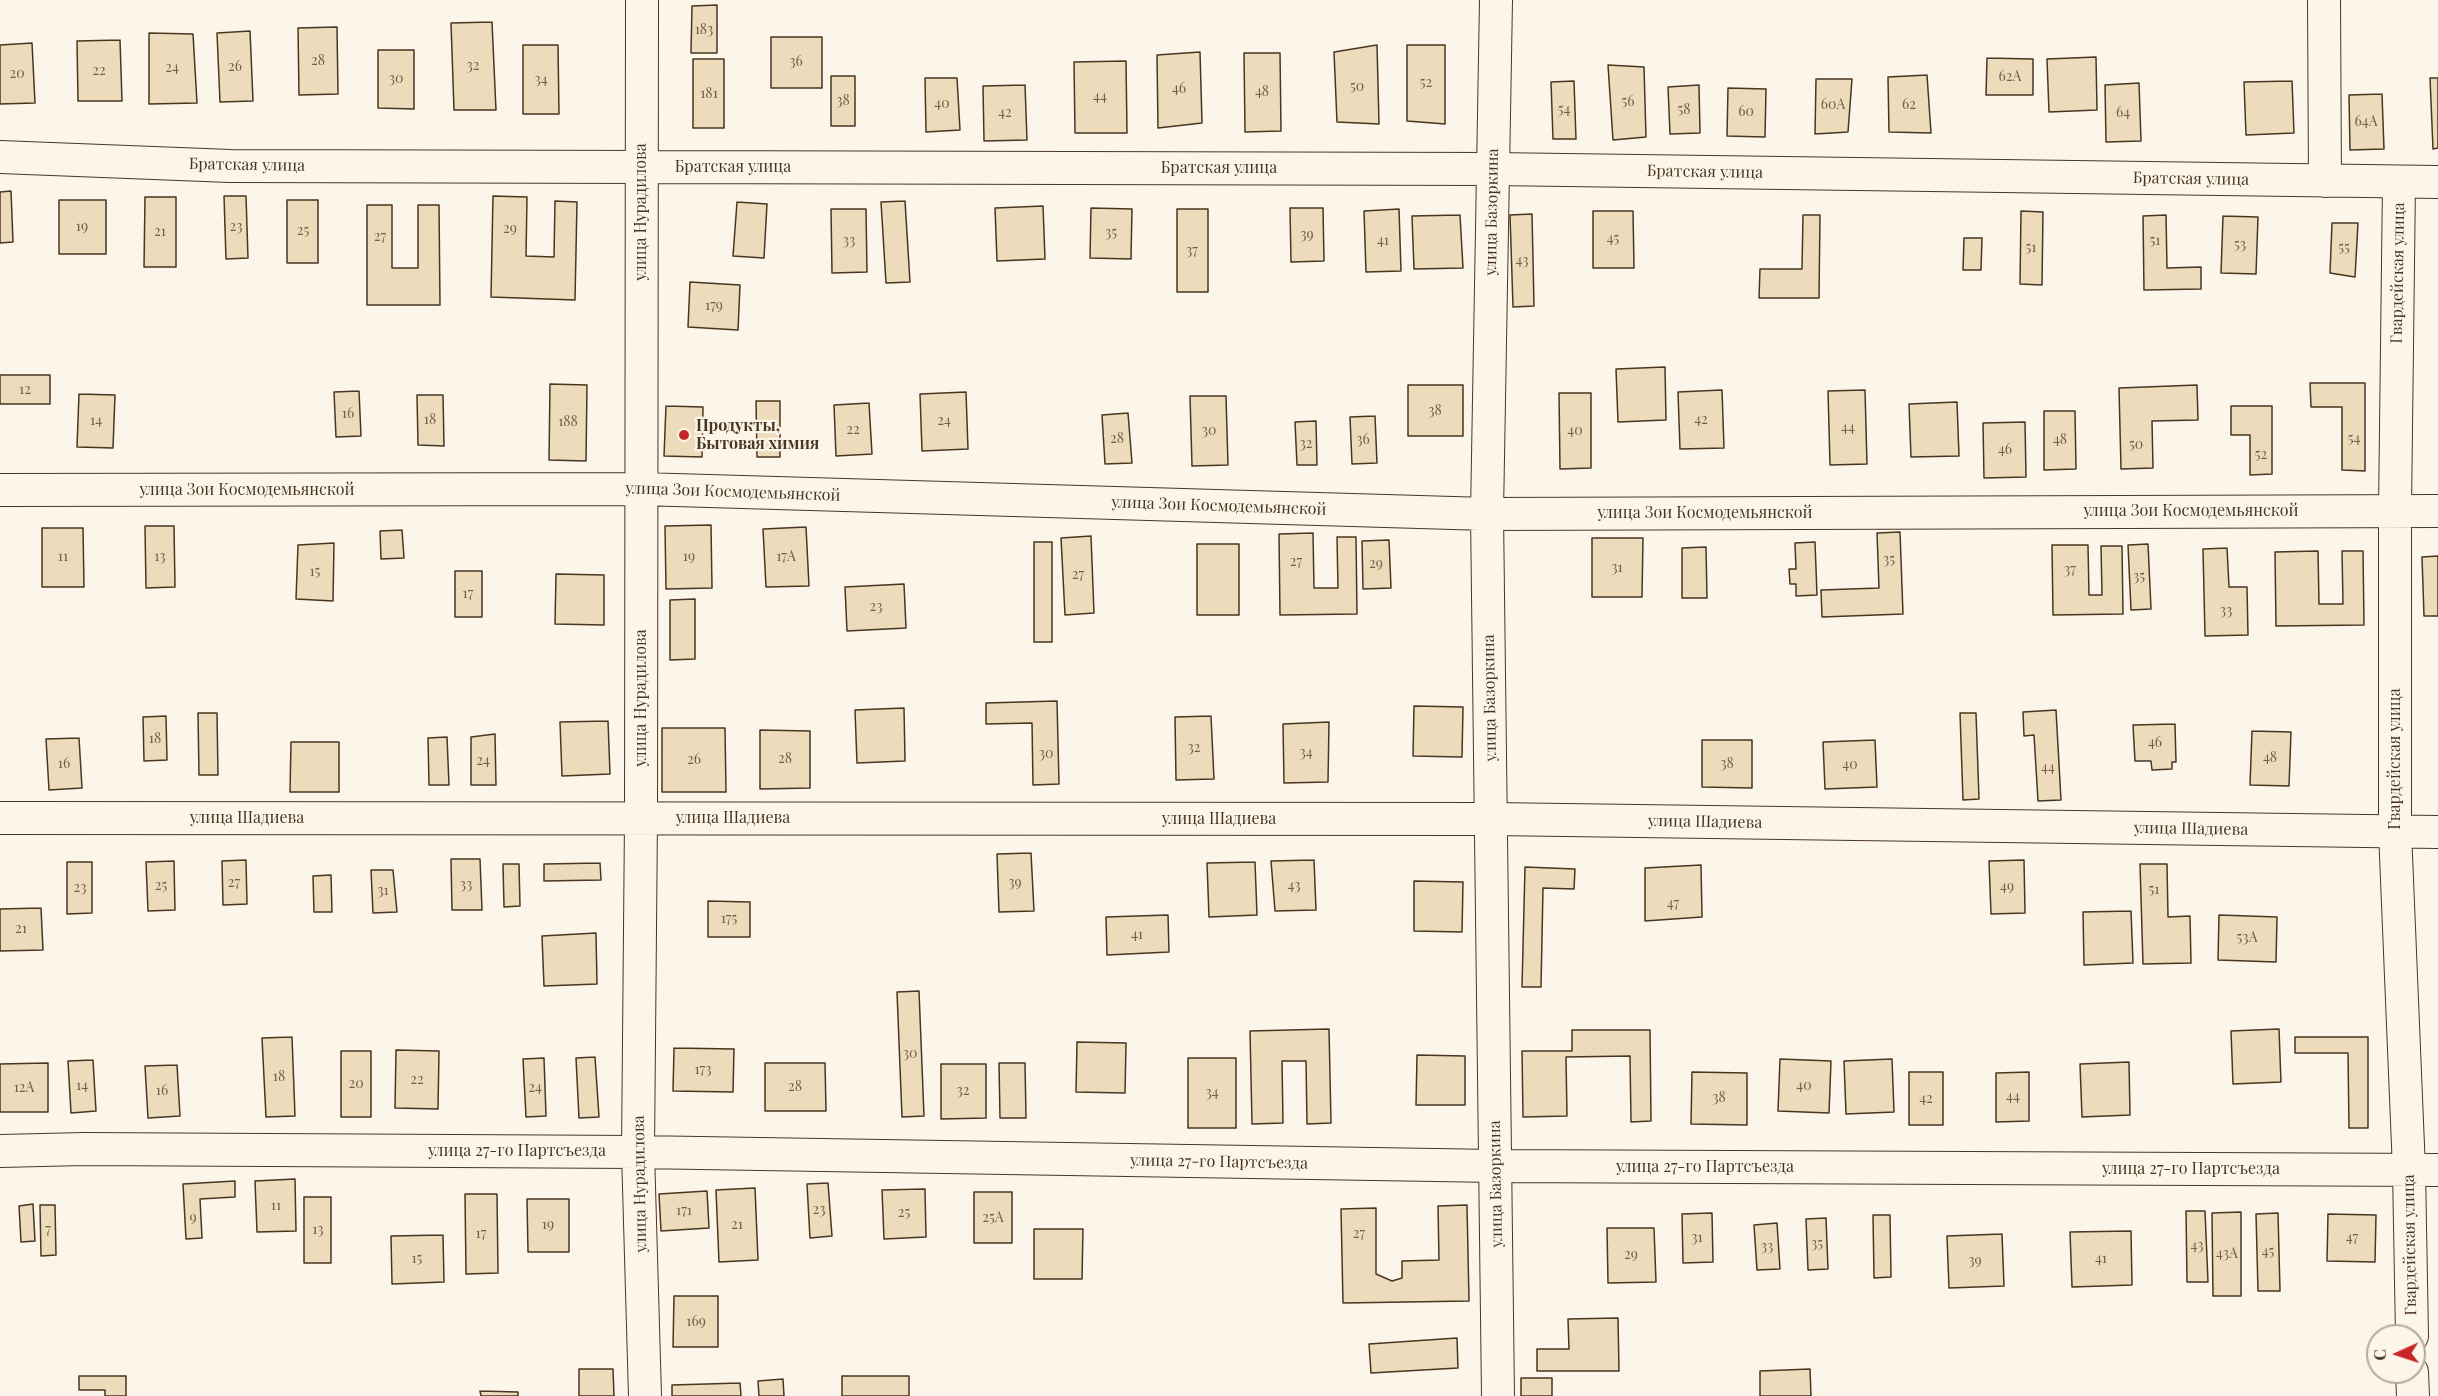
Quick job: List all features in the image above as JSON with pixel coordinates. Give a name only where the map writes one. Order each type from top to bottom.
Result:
[{"type":"street","name":"улица Нурадилова","points":[[642,0],[641,818],[638,1152],[645,1396]]},
{"type":"street","name":"улица Базоркина","points":[[1496,0],[1487,514],[1498,1396]]},
{"type":"street","points":[[2324,0],[2325,181]]},
{"type":"street","name":"Братская улица","points":[[0,157],[230,166],[1493,169],[2438,182]]},
{"type":"street","name":"Гвардейская улица","points":[[2398,182],[2395,510],[2396,831],[2423,1170],[2413,1324]]},
{"type":"street","name":"улица Зои Космодемьянской","points":[[0,490],[641,489],[1487,514],[2438,511]]},
{"type":"street","name":"улица Шадиева","points":[[0,818],[1492,819],[2438,832]]},
{"type":"street","name":"улица 27-го Партсъезда","points":[[0,1151],[96,1149],[638,1152],[1496,1166],[2423,1170]]},
{"type":"building","points":[[717,5],[717,53],[691,53],[692,6]]},
{"type":"building","points":[[492,22],[496,110],[454,110],[451,23]]},
{"type":"building","points":[[337,27],[338,94],[299,95],[298,28]]},
{"type":"building","points":[[250,31],[253,101],[220,102],[217,33]]},
{"type":"building","points":[[149,33],[193,34],[197,103],[149,104]]},
{"type":"building","points":[[771,37],[822,37],[822,88],[771,88]]},
{"type":"building","points":[[120,40],[122,101],[78,101],[77,41]]},
{"type":"building","points":[[32,43],[35,103],[0,104],[0,45]]},
{"type":"building","points":[[523,45],[558,45],[559,114],[523,114]]},
{"type":"building","points":[[1377,45],[1379,124],[1337,122],[1334,52]]},
{"type":"building","points":[[1407,45],[1445,45],[1445,124],[1407,121]]},
{"type":"building","points":[[378,50],[414,50],[414,109],[378,108]]},
{"type":"building","points":[[1200,52],[1202,123],[1158,128],[1157,55]]},
{"type":"building","points":[[1244,53],[1280,53],[1281,131],[1245,132]]},
{"type":"building","points":[[2096,57],[2097,110],[2049,112],[2047,59]]},
{"type":"building","points":[[1987,58],[2033,59],[2033,95],[1986,95]]},
{"type":"building","points":[[693,59],[724,59],[724,128],[693,128]]},
{"type":"building","points":[[1126,61],[1127,133],[1075,133],[1074,62]]},
{"type":"building","points":[[1608,65],[1644,67],[1646,137],[1613,140]]},
{"type":"building","points":[[1927,75],[1931,133],[1889,132],[1888,77]]},
{"type":"building","points":[[831,76],[855,76],[855,126],[831,126]]},
{"type":"building","points":[[925,78],[957,78],[960,130],[926,132]]},
{"type":"building","points":[[2430,78],[2438,78],[2438,148],[2433,149]]},
{"type":"building","points":[[1816,79],[1852,79],[1848,132],[1815,134]]},
{"type":"building","points":[[1574,81],[1576,139],[1553,139],[1551,82]]},
{"type":"building","points":[[2292,81],[2294,133],[2246,135],[2244,82]]},
{"type":"building","points":[[2139,83],[2141,141],[2106,142],[2105,85]]},
{"type":"building","points":[[1025,85],[1027,140],[984,141],[983,86]]},
{"type":"building","points":[[1699,85],[1700,133],[1670,134],[1668,87]]},
{"type":"building","points":[[1728,88],[1766,89],[1765,137],[1727,136]]},
{"type":"building","points":[[2382,94],[2384,149],[2350,150],[2349,95]]},
{"type":"building","points":[[11,191],[13,242],[0,243],[0,192]]},
{"type":"building","points":[[224,196],[246,196],[248,258],[226,259]]},
{"type":"building","points":[[493,196],[527,197],[526,256],[554,257],[555,201],[577,202],[575,300],[491,297]]},
{"type":"building","points":[[145,197],[176,197],[176,267],[144,267]]},
{"type":"building","points":[[59,200],[106,200],[106,254],[59,254]]},
{"type":"building","points":[[287,200],[318,200],[318,263],[287,263]]},
{"type":"building","points":[[905,201],[910,282],[886,283],[881,202]]},
{"type":"building","points":[[737,202],[767,204],[764,258],[733,256]]},
{"type":"building","points":[[367,205],[392,205],[392,268],[418,268],[418,205],[439,205],[440,305],[367,305]]},
{"type":"building","points":[[1043,206],[1045,259],[997,261],[995,208]]},
{"type":"building","points":[[1091,208],[1132,209],[1131,259],[1090,258]]},
{"type":"building","points":[[1290,208],[1323,208],[1324,261],[1291,262]]},
{"type":"building","points":[[831,209],[866,209],[867,272],[832,273]]},
{"type":"building","points":[[1177,209],[1208,209],[1208,292],[1177,292]]},
{"type":"building","points":[[1399,209],[1401,271],[1366,272],[1364,211]]},
{"type":"building","points":[[1593,211],[1633,211],[1634,268],[1593,268]]},
{"type":"building","points":[[2021,211],[2043,212],[2042,285],[2020,284]]},
{"type":"building","points":[[1532,214],[1534,306],[1513,307],[1510,215]]},
{"type":"building","points":[[1460,215],[1463,268],[1414,269],[1412,216]]},
{"type":"building","points":[[1803,215],[1820,215],[1819,298],[1759,298],[1760,269],[1802,269]]},
{"type":"building","points":[[2166,215],[2167,268],[2201,267],[2201,289],[2144,290],[2143,216]]},
{"type":"building","points":[[2223,216],[2258,217],[2256,274],[2221,273]]},
{"type":"building","points":[[2332,223],[2358,223],[2355,277],[2330,273]]},
{"type":"building","points":[[1964,238],[1982,238],[1981,270],[1963,270]]},
{"type":"building","points":[[690,282],[740,285],[738,330],[688,327]]},
{"type":"building","points":[[1665,367],[1666,420],[1618,422],[1616,369]]},
{"type":"building","points":[[0,375],[50,375],[50,404],[0,404]]},
{"type":"building","points":[[2310,383],[2365,383],[2365,471],[2342,470],[2342,407],[2311,407]]},
{"type":"building","points":[[550,384],[587,385],[586,461],[549,460]]},
{"type":"building","points":[[1408,385],[1463,385],[1463,436],[1408,436]]},
{"type":"building","points":[[2197,385],[2198,420],[2152,421],[2153,468],[2121,469],[2119,388]]},
{"type":"building","points":[[1722,390],[1724,448],[1680,449],[1678,392]]},
{"type":"building","points":[[1865,390],[1867,464],[1830,465],[1828,391]]},
{"type":"building","points":[[359,391],[361,436],[336,437],[334,392]]},
{"type":"building","points":[[966,392],[968,449],[922,451],[920,394]]},
{"type":"building","points":[[1559,393],[1591,393],[1591,468],[1560,469]]},
{"type":"building","points":[[79,394],[115,395],[113,448],[77,447]]},
{"type":"building","points":[[417,395],[443,395],[444,446],[418,445]]},
{"type":"building","points":[[1190,396],[1226,396],[1228,465],[1192,466]]},
{"type":"building","points":[[756,401],[780,401],[780,457],[757,457]]},
{"type":"building","points":[[1957,402],[1959,456],[1911,457],[1909,404]]},
{"type":"building","points":[[869,403],[872,454],[836,456],[834,405]]},
{"type":"building","points":[[666,406],[703,407],[702,457],[664,456]]},
{"type":"building","points":[[2231,406],[2272,406],[2272,474],[2250,475],[2250,435],[2231,435]]},
{"type":"building","points":[[2044,411],[2075,411],[2076,469],[2044,470]]},
{"type":"building","points":[[1128,413],[1132,463],[1105,464],[1102,415]]},
{"type":"building","points":[[1375,416],[1377,463],[1352,464],[1350,417]]},
{"type":"building","points":[[1316,421],[1317,465],[1297,465],[1295,422]]},
{"type":"building","points":[[2025,422],[2026,477],[1984,478],[1983,423]]},
{"type":"building","points":[[711,525],[712,588],[666,589],[665,526]]},
{"type":"building","points":[[145,526],[174,526],[175,587],[146,588]]},
{"type":"building","points":[[806,527],[809,586],[766,587],[763,529]]},
{"type":"building","points":[[42,528],[83,528],[84,587],[42,587]]},
{"type":"building","points":[[402,530],[404,558],[381,559],[380,531]]},
{"type":"building","points":[[1900,532],[1903,614],[1822,617],[1821,590],[1879,588],[1877,533]]},
{"type":"building","points":[[1313,533],[1314,588],[1338,588],[1337,537],[1356,537],[1357,614],[1280,615],[1279,534]]},
{"type":"building","points":[[1091,536],[1094,613],[1065,615],[1061,538]]},
{"type":"building","points":[[1592,538],[1643,538],[1642,597],[1592,597]]},
{"type":"building","points":[[1389,540],[1391,588],[1363,589],[1362,541]]},
{"type":"building","points":[[1034,542],[1052,542],[1052,642],[1034,642]]},
{"type":"building","points":[[1815,542],[1817,595],[1796,596],[1796,584],[1790,584],[1789,569],[1796,569],[1795,543]]},
{"type":"building","points":[[334,543],[333,601],[296,599],[298,545]]},
{"type":"building","points":[[1197,544],[1239,544],[1239,615],[1197,615]]},
{"type":"building","points":[[2148,544],[2151,609],[2131,610],[2128,545]]},
{"type":"building","points":[[2052,545],[2088,545],[2089,595],[2102,595],[2101,546],[2122,546],[2123,614],[2053,615]]},
{"type":"building","points":[[1706,547],[1707,598],[1682,598],[1682,548]]},
{"type":"building","points":[[2227,548],[2229,587],[2247,587],[2248,635],[2205,636],[2203,549]]},
{"type":"building","points":[[2318,551],[2319,604],[2343,604],[2342,551],[2363,551],[2364,625],[2276,626],[2275,552]]},
{"type":"building","points":[[2438,556],[2438,616],[2424,616],[2422,557]]},
{"type":"building","points":[[455,571],[482,571],[482,617],[455,617]]},
{"type":"building","points":[[556,574],[604,575],[604,625],[555,624]]},
{"type":"building","points":[[904,584],[906,628],[847,631],[845,587]]},
{"type":"building","points":[[695,599],[695,659],[670,660],[670,600]]},
{"type":"building","points":[[1057,701],[1059,784],[1033,785],[1032,723],[986,724],[986,703]]},
{"type":"building","points":[[1414,706],[1463,707],[1462,757],[1413,756]]},
{"type":"building","points":[[904,708],[905,761],[857,763],[855,710]]},
{"type":"building","points":[[2056,710],[2061,800],[2038,801],[2034,735],[2024,736],[2023,712]]},
{"type":"building","points":[[198,713],[217,713],[218,775],[199,775]]},
{"type":"building","points":[[1960,713],[1976,713],[1979,799],[1963,800]]},
{"type":"building","points":[[166,716],[167,760],[144,761],[143,717]]},
{"type":"building","points":[[1211,716],[1214,779],[1176,780],[1175,717]]},
{"type":"building","points":[[608,721],[610,774],[562,776],[560,722]]},
{"type":"building","points":[[1329,722],[1328,782],[1284,783],[1283,724]]},
{"type":"building","points":[[2175,724],[2176,762],[2172,762],[2172,769],[2152,770],[2151,761],[2135,761],[2133,725]]},
{"type":"building","points":[[662,728],[725,728],[726,792],[662,792]]},
{"type":"building","points":[[760,730],[810,731],[810,788],[760,789]]},
{"type":"building","points":[[2252,731],[2291,732],[2289,786],[2250,785]]},
{"type":"building","points":[[495,734],[496,785],[471,785],[471,737]]},
{"type":"building","points":[[447,737],[449,785],[429,785],[428,738]]},
{"type":"building","points":[[79,738],[82,788],[49,790],[46,739]]},
{"type":"building","points":[[1702,740],[1752,740],[1752,788],[1702,787]]},
{"type":"building","points":[[1875,740],[1877,787],[1825,789],[1823,742]]},
{"type":"building","points":[[291,742],[339,742],[339,792],[290,792]]},
{"type":"building","points":[[1031,853],[1034,911],[999,912],[997,854]]},
{"type":"building","points":[[451,859],[480,859],[482,910],[452,910]]},
{"type":"building","points":[[246,860],[247,904],[223,905],[222,861]]},
{"type":"building","points":[[1314,860],[1316,910],[1275,911],[1271,861]]},
{"type":"building","points":[[2024,860],[2025,913],[1991,914],[1989,861]]},
{"type":"building","points":[[174,861],[175,910],[148,911],[146,862]]},
{"type":"building","points":[[67,862],[92,862],[92,913],[67,914]]},
{"type":"building","points":[[1255,862],[1257,915],[1209,917],[1207,863]]},
{"type":"building","points":[[600,863],[601,880],[544,881],[544,864]]},
{"type":"building","points":[[503,864],[519,864],[520,906],[504,907]]},
{"type":"building","points":[[2140,864],[2167,864],[2168,917],[2190,916],[2191,963],[2143,964]]},
{"type":"building","points":[[1701,865],[1702,917],[1645,921],[1645,868]]},
{"type":"building","points":[[1525,867],[1575,869],[1574,889],[1543,888],[1541,987],[1522,987]]},
{"type":"building","points":[[371,870],[393,870],[397,912],[373,913]]},
{"type":"building","points":[[331,875],[332,912],[314,912],[313,876]]},
{"type":"building","points":[[1414,881],[1463,882],[1462,932],[1414,931]]},
{"type":"building","points":[[708,901],[750,902],[750,937],[708,937]]},
{"type":"building","points":[[41,908],[43,950],[0,951],[0,909]]},
{"type":"building","points":[[2131,911],[2133,963],[2084,965],[2083,912]]},
{"type":"building","points":[[1168,915],[1169,952],[1107,955],[1106,917]]},
{"type":"building","points":[[2219,915],[2277,917],[2276,962],[2218,960]]},
{"type":"building","points":[[596,933],[597,984],[544,986],[542,936]]},
{"type":"building","points":[[919,991],[924,1116],[902,1117],[897,992]]},
{"type":"building","points":[[1329,1029],[1331,1123],[1307,1124],[1306,1061],[1282,1061],[1283,1123],[1252,1124],[1250,1031]]},
{"type":"building","points":[[2279,1029],[2281,1082],[2233,1084],[2231,1031]]},
{"type":"building","points":[[1572,1030],[1650,1030],[1651,1121],[1631,1122],[1630,1056],[1566,1057],[1567,1116],[1523,1117],[1522,1051],[1572,1051]]},
{"type":"building","points":[[292,1037],[295,1116],[266,1117],[262,1038]]},
{"type":"building","points":[[2295,1037],[2368,1037],[2368,1128],[2349,1128],[2348,1053],[2295,1053]]},
{"type":"building","points":[[1077,1042],[1126,1043],[1125,1093],[1076,1092]]},
{"type":"building","points":[[674,1048],[734,1049],[733,1092],[673,1091]]},
{"type":"building","points":[[396,1050],[439,1051],[438,1109],[395,1108]]},
{"type":"building","points":[[341,1051],[371,1051],[371,1117],[341,1117]]},
{"type":"building","points":[[1417,1055],[1465,1056],[1465,1105],[1416,1105]]},
{"type":"building","points":[[595,1057],[599,1117],[579,1118],[576,1058]]},
{"type":"building","points":[[544,1058],[546,1116],[526,1117],[523,1059]]},
{"type":"building","points":[[1188,1058],[1236,1058],[1236,1128],[1188,1128]]},
{"type":"building","points":[[1780,1059],[1831,1061],[1829,1113],[1778,1111]]},
{"type":"building","points":[[1892,1059],[1894,1112],[1846,1114],[1844,1061]]},
{"type":"building","points":[[93,1060],[96,1111],[71,1113],[68,1061]]},
{"type":"building","points":[[2129,1062],[2130,1115],[2082,1117],[2080,1064]]},
{"type":"building","points":[[48,1063],[48,1112],[0,1112],[0,1064]]},
{"type":"building","points":[[765,1063],[825,1063],[826,1111],[765,1111]]},
{"type":"building","points":[[999,1063],[1025,1063],[1026,1118],[1000,1118]]},
{"type":"building","points":[[941,1064],[986,1064],[986,1118],[941,1119]]},
{"type":"building","points":[[177,1065],[180,1116],[148,1118],[145,1066]]},
{"type":"building","points":[[1692,1072],[1747,1073],[1747,1125],[1691,1124]]},
{"type":"building","points":[[1909,1072],[1943,1072],[1943,1125],[1909,1125]]},
{"type":"building","points":[[2029,1072],[2029,1121],[1996,1122],[1996,1073]]},
{"type":"building","points":[[295,1179],[296,1231],[257,1232],[255,1181]]},
{"type":"building","points":[[235,1181],[235,1197],[200,1199],[202,1238],[186,1239],[183,1184]]},
{"type":"building","points":[[828,1183],[832,1236],[810,1238],[807,1184]]},
{"type":"building","points":[[755,1188],[758,1260],[719,1262],[716,1190]]},
{"type":"building","points":[[925,1189],[926,1237],[884,1239],[882,1190]]},
{"type":"building","points":[[707,1191],[709,1228],[661,1231],[659,1194]]},
{"type":"building","points":[[974,1192],[1012,1192],[1012,1243],[974,1243]]},
{"type":"building","points":[[465,1194],[497,1194],[498,1273],[466,1274]]},
{"type":"building","points":[[304,1197],[331,1197],[331,1263],[304,1263]]},
{"type":"building","points":[[527,1199],[569,1199],[569,1252],[528,1252]]},
{"type":"building","points":[[33,1204],[35,1241],[21,1242],[19,1206]]},
{"type":"building","points":[[40,1205],[55,1205],[56,1255],[41,1256]]},
{"type":"building","points":[[1467,1205],[1469,1301],[1343,1303],[1341,1209],[1376,1208],[1376,1274],[1392,1281],[1402,1278],[1402,1261],[1439,1260],[1438,1206]]},
{"type":"building","points":[[2186,1211],[2205,1211],[2208,1282],[2187,1282]]},
{"type":"building","points":[[2241,1212],[2241,1296],[2213,1296],[2212,1213]]},
{"type":"building","points":[[1712,1213],[1713,1262],[1683,1263],[1682,1214]]},
{"type":"building","points":[[2278,1213],[2280,1291],[2258,1291],[2256,1214]]},
{"type":"building","points":[[2328,1214],[2376,1215],[2375,1262],[2327,1261]]},
{"type":"building","points":[[1873,1215],[1890,1215],[1891,1277],[1874,1278]]},
{"type":"building","points":[[1826,1218],[1828,1269],[1808,1270],[1806,1219]]},
{"type":"building","points":[[1777,1223],[1780,1269],[1757,1270],[1754,1225]]},
{"type":"building","points":[[1607,1228],[1654,1228],[1656,1282],[1608,1283]]},
{"type":"building","points":[[1034,1229],[1083,1229],[1082,1279],[1034,1279]]},
{"type":"building","points":[[2131,1231],[2132,1285],[2072,1287],[2070,1232]]},
{"type":"building","points":[[2002,1234],[2004,1286],[1949,1288],[1947,1236]]},
{"type":"building","points":[[443,1235],[444,1282],[392,1284],[391,1236]]},
{"type":"building","points":[[674,1296],[718,1296],[718,1347],[673,1347]]},
{"type":"building","points":[[1618,1318],[1619,1371],[1537,1371],[1537,1349],[1569,1349],[1568,1319]]},
{"type":"building","points":[[1457,1338],[1458,1368],[1371,1373],[1369,1344]]},
{"type":"building","points":[[579,1369],[613,1369],[614,1396],[579,1396]]},
{"type":"building","points":[[1810,1369],[1811,1396],[1760,1396],[1760,1371]]},
{"type":"building","points":[[79,1376],[126,1376],[126,1396],[105,1396],[105,1390],[79,1390]]},
{"type":"building","points":[[842,1376],[909,1376],[909,1396],[842,1396]]},
{"type":"building","points":[[1521,1378],[1552,1378],[1552,1396],[1521,1396]]},
{"type":"building","points":[[783,1379],[784,1396],[759,1396],[758,1381]]},
{"type":"building","points":[[740,1383],[741,1396],[672,1396],[672,1385]]},
{"type":"building","points":[[480,1391],[518,1392],[518,1396],[481,1396]]},
{"type":"place","name":"Продукты, Бытовая химия","points":[[684,435]]}]
